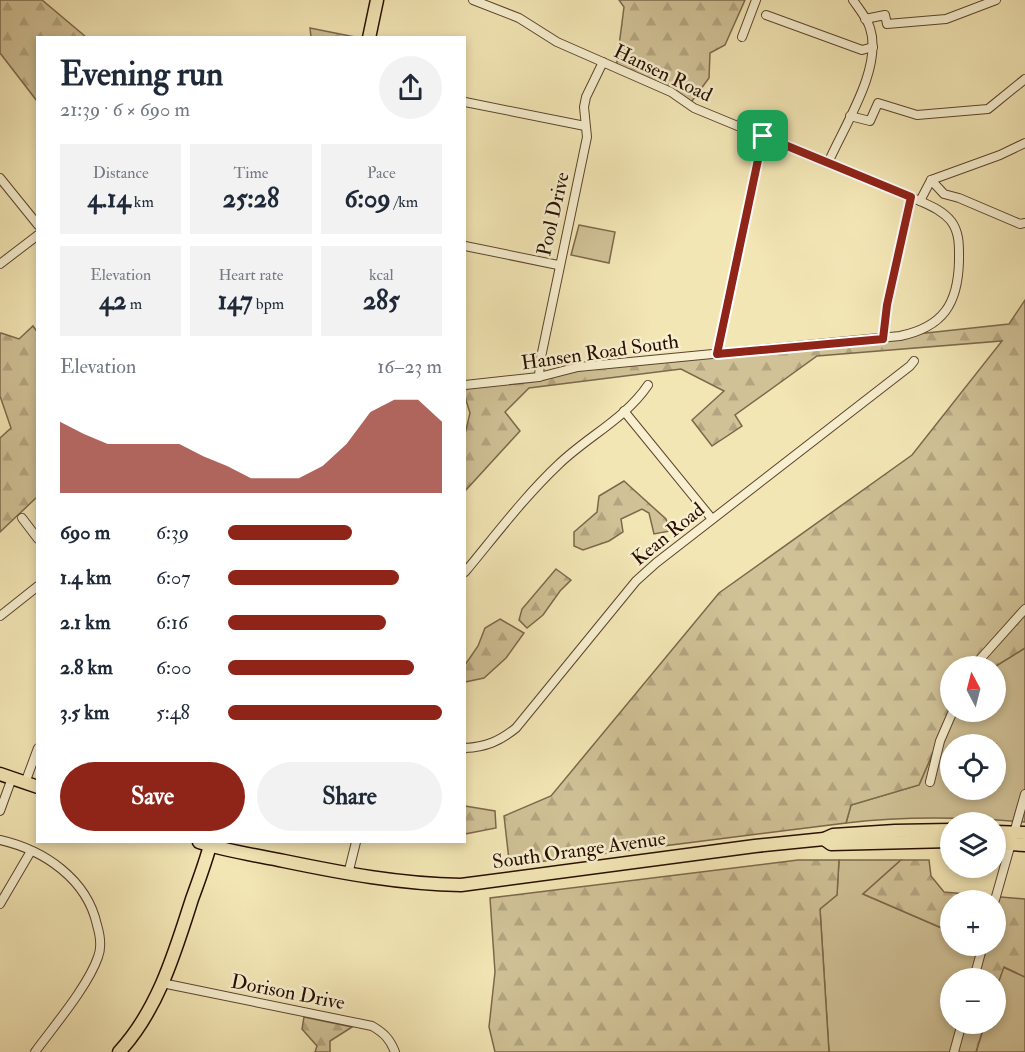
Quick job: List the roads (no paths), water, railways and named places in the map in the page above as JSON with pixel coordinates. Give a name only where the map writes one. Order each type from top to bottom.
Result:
[{"type":"main road","points":[[369,36],[377,0]]},
{"type":"main road","points":[[6,776],[31,785]]},
{"type":"main road","name":"South Orange Avenue","points":[[207,843],[348,874],[428,885],[461,885],[824,839],[833,835],[940,831]]},
{"type":"main road","points":[[1016,836],[1025,845]]},
{"type":"main road","name":"South Orange Avenue","points":[[824,839],[831,844],[940,841]]},
{"type":"main road","points":[[119,1052],[144,1018],[162,983],[207,843]]},
{"type":"street","name":"Hansen Road","points":[[473,0],[519,18],[557,42],[671,92],[694,108],[941,211],[957,231],[960,243],[958,285],[948,306],[933,324],[914,333],[883,339]]},
{"type":"street","points":[[742,36],[756,0]]},
{"type":"street","points":[[828,163],[870,72],[873,46],[870,27],[854,0]]},
{"type":"street","points":[[865,19],[885,15],[888,24],[896,24],[945,18],[996,0]]},
{"type":"street","points":[[766,15],[862,50],[873,46]]},
{"type":"street","name":"Pool Drive","points":[[539,377],[558,265],[587,137],[586,97],[603,62]]},
{"type":"street","points":[[850,116],[870,121],[878,103],[917,115],[988,109],[1025,79]]},
{"type":"street","points":[[466,102],[585,126]]},
{"type":"street","points":[[717,354],[763,136]]},
{"type":"street","points":[[920,201],[931,180],[1000,155],[1025,143]]},
{"type":"street","points":[[0,178],[36,223]]},
{"type":"street","points":[[931,180],[944,194],[1020,224],[1025,223]]},
{"type":"street","points":[[883,339],[887,305],[911,197]]},
{"type":"street","points":[[0,264],[36,237]]},
{"type":"street","points":[[466,246],[558,265]]},
{"type":"street","name":"Hansen Road South","points":[[466,385],[539,377],[578,367],[883,339]]},
{"type":"street","name":"Kean Road","points":[[466,748],[481,747],[497,741],[516,728],[636,581],[914,361]]},
{"type":"street","points":[[466,571],[560,463],[638,400],[648,385]]},
{"type":"street","points":[[624,411],[712,519]]},
{"type":"street","points":[[22,518],[36,536]]},
{"type":"street","points":[[0,616],[36,588]]},
{"type":"street","points":[[983,656],[1025,609]]},
{"type":"street","points":[[930,782],[940,741],[948,722]]},
{"type":"street","points":[[31,785],[36,759]]},
{"type":"street","points":[[0,811],[6,776]]},
{"type":"street","points":[[999,890],[1016,836],[1025,794]]},
{"type":"street","points":[[0,840],[20,844],[64,870],[83,890],[94,911],[100,935],[99,954],[92,973],[35,1052]]},
{"type":"street","points":[[348,874],[356,843]]},
{"type":"street","points":[[0,904],[31,850]]},
{"type":"street","name":"Dorison Drive","points":[[162,983],[372,1026],[390,1040],[395,1052]]},
{"type":"street","points":[[954,1052],[959,1034]]}]
